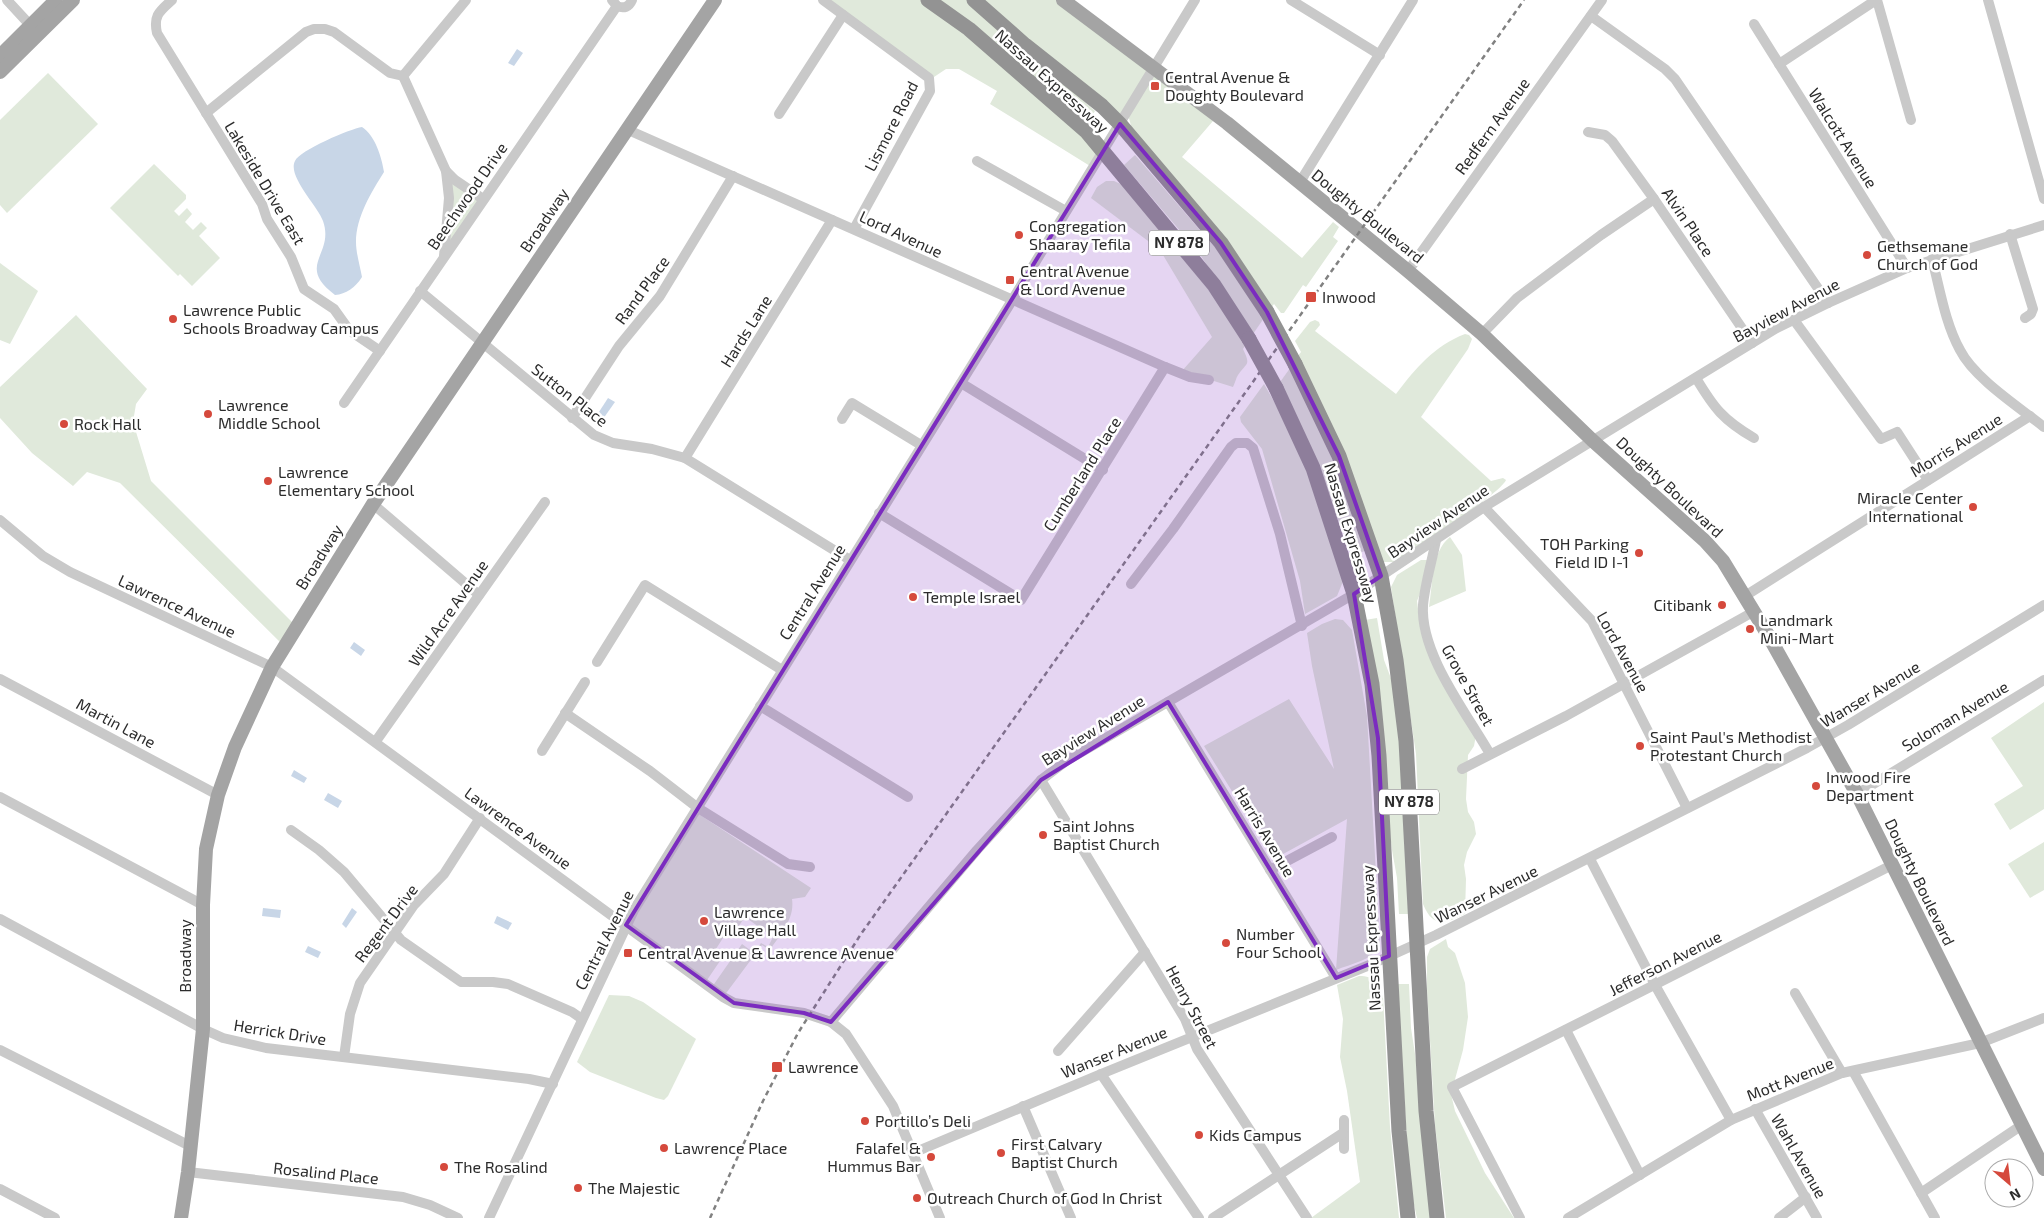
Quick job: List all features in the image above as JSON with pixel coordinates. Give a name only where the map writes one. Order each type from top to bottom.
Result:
[{"type":"highway","name":"Nassau Expressway","points":[[928,0],[976,35],[1086,131],[1214,285],[1249,339],[1276,388],[1313,468],[1354,594],[1369,667],[1377,729],[1399,1131],[1408,1218]]},
{"type":"highway","name":"Nassau Expressway","points":[[974,0],[1025,45],[1102,106],[1120,124],[1221,243],[1267,312],[1295,364],[1339,456],[1381,576],[1403,708],[1426,1111],[1436,1218]]},
{"type":"main road","points":[[0,56],[56,0]]},
{"type":"main road","points":[[0,72],[73,0]]},
{"type":"main road","name":"Broadway","points":[[181,1218],[188,1172],[203,1029],[203,906],[206,849],[218,796],[235,747],[272,667],[373,504],[715,0]]},
{"type":"main road","name":"Doughty Boulevard","points":[[1063,0],[1227,124],[1408,271],[1482,334],[1592,440],[1705,541],[1723,561],[1745,596],[1857,794],[2044,1169]]},
{"type":"street","points":[[7,0],[30,25]]},
{"type":"street","name":"Lakeside Drive East","points":[[172,0],[155,18],[157,33],[262,204],[267,219],[291,257],[304,289],[334,309],[349,330],[380,351]]},
{"type":"street","points":[[403,76],[466,0]]},
{"type":"street","points":[[615,3],[626,7],[632,0]]},
{"type":"street","name":"Lismore Road","points":[[823,0],[929,78],[931,85],[930,91],[854,229]]},
{"type":"street","name":"Central Avenue","points":[[490,1218],[626,925],[921,445],[1012,301],[1195,0]]},
{"type":"street","points":[[1291,0],[1380,55]]},
{"type":"street","points":[[1300,182],[1413,0]]},
{"type":"street","name":"Redfern Avenue","points":[[1408,271],[1602,0]]},
{"type":"street","points":[[1779,64],[1877,0],[1911,120]]},
{"type":"street","points":[[1988,0],[2044,200]]},
{"type":"street","name":"Beechwood Drive","points":[[344,403],[615,3]]},
{"type":"street","points":[[780,114],[843,15]]},
{"type":"street","points":[[1591,16],[1675,78],[1828,303]]},
{"type":"street","name":"Walcott Avenue","points":[[1754,24],[1907,268]]},
{"type":"street","points":[[206,113],[280,52],[306,32],[314,29],[325,29],[334,32],[390,73],[403,76]]},
{"type":"street","points":[[403,76],[446,171],[449,198],[444,257]]},
{"type":"street","name":"Lord Avenue","points":[[626,129],[1164,367],[1190,377],[1208,380]]},
{"type":"street","name":"Alvin Place","points":[[1588,132],[1600,133],[1610,139],[1654,199],[1752,343]]},
{"type":"street","points":[[977,161],[1066,211]]},
{"type":"street","points":[[446,171],[455,180],[483,199]]},
{"type":"street","name":"Rand Place","points":[[572,418],[619,346],[660,296],[733,176]]},
{"type":"street","points":[[1482,334],[1517,298],[1601,235],[1654,199]]},
{"type":"street","name":"Hards Lane","points":[[685,458],[832,220]]},
{"type":"street","name":"Bayview Avenue","points":[[831,1022],[976,850],[1041,780],[1066,761],[1302,626],[1354,594],[1484,507],[1752,343],[1828,303],[1907,268],[2010,234],[2044,225]]},
{"type":"street","points":[[2010,234],[2032,309],[2032,312],[2025,318]]},
{"type":"street","points":[[1932,259],[1953,336],[1960,352],[1979,374],[2044,427]]},
{"type":"street","name":"Sutton Place","points":[[420,291],[585,429],[603,440],[674,454],[685,458],[850,560]]},
{"type":"street","points":[[1794,320],[1881,439],[1897,432],[1928,480]]},
{"type":"street","name":"Cumberland Place","points":[[879,513],[1021,600],[1103,470],[1164,367]]},
{"type":"street","points":[[1696,378],[1718,412],[1734,426],[1754,438]]},
{"type":"street","points":[[961,383],[1103,470]]},
{"type":"street","points":[[842,420],[852,403],[921,445]]},
{"type":"street","name":"Morris Avenue","points":[[1745,596],[2030,416]]},
{"type":"street","points":[[1131,584],[1231,447],[1236,443],[1247,443],[1253,448],[1281,540],[1302,626]]},
{"type":"street","name":"Wild Acre Avenue","points":[[376,741],[545,502]]},
{"type":"street","points":[[373,504],[479,595]]},
{"type":"street","name":"Lord Avenue","points":[[1484,507],[1592,621],[1687,808]]},
{"type":"street","name":"Lawrence Avenue","points":[[0,520],[43,556],[70,572],[272,667],[734,1003],[785,1010],[831,1022],[846,1034],[893,1106],[940,1218]]},
{"type":"street","name":"Grove Street","points":[[1436,540],[1423,604],[1427,641],[1442,673],[1490,754]]},
{"type":"street","points":[[597,662],[645,585],[782,670]]},
{"type":"street","name":"Wanser Avenue","points":[[912,1153],[1417,944],[1590,859],[1826,738],[2044,605]]},
{"type":"street","points":[[1462,769],[1624,684],[1753,612]]},
{"type":"street","name":"Martin Lane","points":[[0,679],[218,796]]},
{"type":"street","name":"Soloman Avenue","points":[[1857,794],[2044,680]]},
{"type":"street","points":[[542,751],[585,682]]},
{"type":"street","name":"Harris Avenue","points":[[1168,702],[1336,978]]},
{"type":"street","points":[[760,706],[908,797]]},
{"type":"street","points":[[565,713],[650,771],[698,808],[788,864],[810,867]]},
{"type":"street","name":"Henry Street","points":[[1041,780],[1185,1019],[1197,1049],[1307,1218]]},
{"type":"street","points":[[0,797],[203,906]]},
{"type":"street","name":"Regent Drive","points":[[344,1057],[350,1014],[360,983],[414,905],[444,874],[480,818]]},
{"type":"street","points":[[292,830],[344,872],[401,940],[461,982],[508,984],[572,1012],[582,1019]]},
{"type":"street","points":[[1270,870],[1332,837]]},
{"type":"street","points":[[1590,859],[1654,985],[1731,1120]]},
{"type":"street","name":"Jefferson Avenue","points":[[1520,1218],[1452,1087],[1892,865]]},
{"type":"street","name":"Herrick Drive","points":[[0,919],[223,1038],[251,1046],[529,1079],[553,1084]]},
{"type":"street","points":[[1058,1051],[1145,952]]},
{"type":"street","points":[[1795,993],[1842,1073]]},
{"type":"street","name":"Mott Avenue","points":[[1574,1216],[1731,1120],[1755,1109],[1842,1073],[1980,1043],[2044,1018]]},
{"type":"street","points":[[1566,1030],[1640,1175]]},
{"type":"street","points":[[0,1050],[190,1146]]},
{"type":"street","points":[[1853,1070],[1935,1218]]},
{"type":"street","points":[[1100,1074],[1199,1218]]},
{"type":"street","points":[[1023,1106],[1071,1218]]},
{"type":"street","name":"Wahl Avenue","points":[[1755,1109],[1817,1218]]},
{"type":"street","points":[[1344,1120],[1344,1149]]},
{"type":"street","points":[[1921,1193],[2022,1125]]},
{"type":"street","points":[[1213,1218],[1343,1133]]},
{"type":"street","name":"Rosalind Place","points":[[188,1172],[403,1197],[430,1205],[458,1218]]},
{"type":"street","points":[[0,1189],[55,1218]]},
{"type":"street","points":[[1779,1218],[1806,1197]]},
{"type":"highlighted area","points":[[1120,124],[1221,243],[1267,312],[1339,456],[1381,576],[1354,594],[1378,738],[1389,956],[1336,978],[1168,702],[1041,780],[831,1022],[804,1013],[734,1003],[626,925]]},
{"type":"shaded area","points":[[828,0],[925,0],[965,28],[1097,151],[1090,166],[990,104],[997,91],[959,69],[946,69],[934,77],[930,76]]},
{"type":"shaded area","points":[[933,0],[969,0],[1095,111],[1083,128]]},
{"type":"shaded area","points":[[977,0],[1061,0],[1153,68],[1120,116]]},
{"type":"shaded area","points":[[1154,69],[1213,121],[1182,157],[1302,258],[1333,222],[1339,227],[1333,237],[1338,241],[1306,287],[1303,285],[1284,313],[1281,313],[1274,304],[1268,312],[1132,129],[1128,115]]},
{"type":"shaded area","points":[[48,73],[98,124],[7,213],[0,205],[0,120]]},
{"type":"shaded area","points":[[1135,155],[1225,259],[1264,318],[1253,334],[1199,253],[1124,165]]},
{"type":"shaded area","points":[[154,164],[186,195],[186,199],[174,211],[179,216],[187,208],[192,214],[185,222],[193,230],[201,222],[207,228],[199,236],[220,258],[192,286],[180,274],[178,276],[110,208]]},
{"type":"shaded area","points":[[446,171],[483,199],[444,257]]},
{"type":"shaded area","points":[[1106,181],[1114,181],[1125,186],[1215,298],[1246,344],[1243,349],[1247,358],[1247,364],[1238,375],[1233,387],[1182,371],[1212,337],[1160,250],[1091,198],[1097,187]]},
{"type":"shaded area","points":[[0,263],[38,291],[10,344],[0,340]]},
{"type":"shaded area","points":[[76,315],[147,389],[136,404],[133,422],[151,481],[297,627],[285,647],[120,483],[87,472],[73,486],[32,453],[0,418],[0,387]]},
{"type":"shaded area","points":[[1315,320],[1320,325],[1315,331],[1396,394],[1418,367],[1435,351],[1465,334],[1469,335],[1472,339],[1468,349],[1421,417],[1491,481],[1503,478],[1506,480],[1473,509],[1395,562],[1381,562],[1295,360],[1301,352],[1295,341],[1310,322]]},
{"type":"shaded area","points":[[1293,364],[1306,391],[1367,550],[1355,555],[1278,385]]},
{"type":"shaded area","points":[[1264,384],[1301,449],[1344,579],[1337,596],[1305,614],[1300,581],[1262,449],[1241,422],[1240,417]]},
{"type":"shaded area","points":[[1450,537],[1462,555],[1466,591],[1429,607],[1436,560],[1439,551]]},
{"type":"shaded area","points":[[1421,560],[1427,560],[1425,581],[1417,601],[1421,632],[1431,661],[1476,735],[1474,746],[1468,755],[1466,799],[1468,812],[1474,822],[1476,834],[1467,852],[1464,865],[1466,879],[1465,914],[1452,920],[1441,922],[1431,917],[1423,904],[1416,754],[1391,587],[1397,575]]},
{"type":"shaded area","points":[[1377,618],[1384,660],[1392,681],[1401,743],[1409,914],[1399,914],[1397,878],[1392,850],[1365,620]]},
{"type":"shaded area","points":[[1335,619],[1343,620],[1352,630],[1367,716],[1380,944],[1368,958],[1336,970],[1347,819],[1274,859],[1204,746],[1289,699],[1334,769],[1312,666],[1307,633]]},
{"type":"shaded area","points":[[2044,702],[2044,809],[2010,830],[1994,804],[2023,786],[1991,738]]},
{"type":"shaded area","points":[[697,813],[811,888],[805,897],[792,899],[789,920],[770,950],[762,945],[724,996],[712,987],[742,944],[754,953],[761,943],[768,947],[773,937],[745,917],[736,930],[730,927],[714,952],[722,958],[705,983],[630,923]]},
{"type":"shaded area","points":[[2044,842],[2044,890],[2030,898],[2008,864]]},
{"type":"shaded area","points":[[1446,939],[1448,947],[1455,953],[1465,983],[1468,1017],[1463,1050],[1451,1094],[1455,1111],[1485,1173],[1514,1218],[1446,1218],[1435,1125],[1427,989],[1427,957],[1430,949]]},
{"type":"shaded area","points":[[1359,976],[1369,977],[1375,981],[1383,997],[1390,1127],[1399,1218],[1311,1218],[1360,1182],[1347,1091],[1340,1057],[1343,1019],[1337,985]]},
{"type":"shaded area","points":[[1397,984],[1409,984],[1411,1028],[1417,1067],[1432,1218],[1417,1218],[1410,1187]]},
{"type":"shaded area","points":[[609,995],[629,996],[643,1002],[696,1039],[668,1096],[664,1100],[590,1072],[577,1062]]},
{"type":"water","points":[[517,49],[523,53],[514,66],[508,63]]},
{"type":"water","points":[[362,127],[371,135],[374,141],[382,160],[384,172],[369,197],[359,223],[356,246],[362,277],[350,290],[335,295],[323,285],[318,276],[318,260],[324,243],[325,233],[323,221],[299,183],[294,167],[295,161],[306,151],[337,136]]},
{"type":"water","points":[[608,398],[615,402],[603,419],[597,415]]},
{"type":"water","points":[[354,642],[365,650],[361,656],[350,648]]},
{"type":"water","points":[[294,770],[307,778],[304,783],[291,776]]},
{"type":"water","points":[[328,793],[342,801],[338,808],[324,800]]},
{"type":"water","points":[[263,908],[281,910],[280,918],[262,916]]},
{"type":"water","points":[[352,908],[357,912],[346,928],[342,924]]},
{"type":"water","points":[[497,916],[512,923],[508,930],[494,923]]},
{"type":"water","points":[[308,946],[321,952],[318,958],[305,952]]},
{"type":"railway","points":[[710,1218],[763,1101],[798,1033],[861,934],[1524,0]]},
{"type":"place","name":"Central Avenue & Doughty Boulevard","points":[[1155,86]]},
{"type":"place","name":"Congregation Shaaray Tefila","points":[[1019,235]]},
{"type":"place","name":"Gethsemane Church of God","points":[[1867,255]]},
{"type":"place","name":"Central Avenue & Lord Avenue","points":[[1010,280]]},
{"type":"place","name":"Inwood","points":[[1311,297]]},
{"type":"place","name":"Lawrence Public Schools Broadway Campus","points":[[173,319]]},
{"type":"place","name":"Lawrence Middle School","points":[[208,414]]},
{"type":"place","name":"Rock Hall","points":[[64,424]]},
{"type":"place","name":"Lawrence Elementary School","points":[[268,481]]},
{"type":"place","name":"Miracle Center International","points":[[1973,507]]},
{"type":"place","name":"TOH Parking Field ID I-1","points":[[1639,553]]},
{"type":"place","name":"Temple Israel","points":[[913,597]]},
{"type":"place","name":"Citibank","points":[[1722,605]]},
{"type":"place","name":"Landmark Mini-Mart","points":[[1750,629]]},
{"type":"place","name":"Saint Paul's Methodist Protestant Church","points":[[1640,746]]},
{"type":"place","name":"Inwood Fire Department","points":[[1816,786]]},
{"type":"place","name":"Saint Johns Baptist Church","points":[[1043,835]]},
{"type":"place","name":"Lawrence Village Hall","points":[[704,921]]},
{"type":"place","name":"Number Four School","points":[[1226,943]]},
{"type":"place","name":"Central Avenue & Lawrence Avenue","points":[[628,953]]},
{"type":"place","name":"Lawrence","points":[[777,1067]]},
{"type":"place","name":"Portillo’s Deli","points":[[865,1121]]},
{"type":"place","name":"Kids Campus","points":[[1199,1135]]},
{"type":"place","name":"Lawrence Place","points":[[664,1148]]},
{"type":"place","name":"First Calvary Baptist Church","points":[[1001,1153]]},
{"type":"place","name":"Falafel & Hummus Bar","points":[[931,1157]]},
{"type":"place","name":"The Rosalind","points":[[444,1167]]},
{"type":"place","name":"The Majestic","points":[[578,1188]]},
{"type":"place","name":"Outreach Church of God In Christ","points":[[917,1198]]}]
